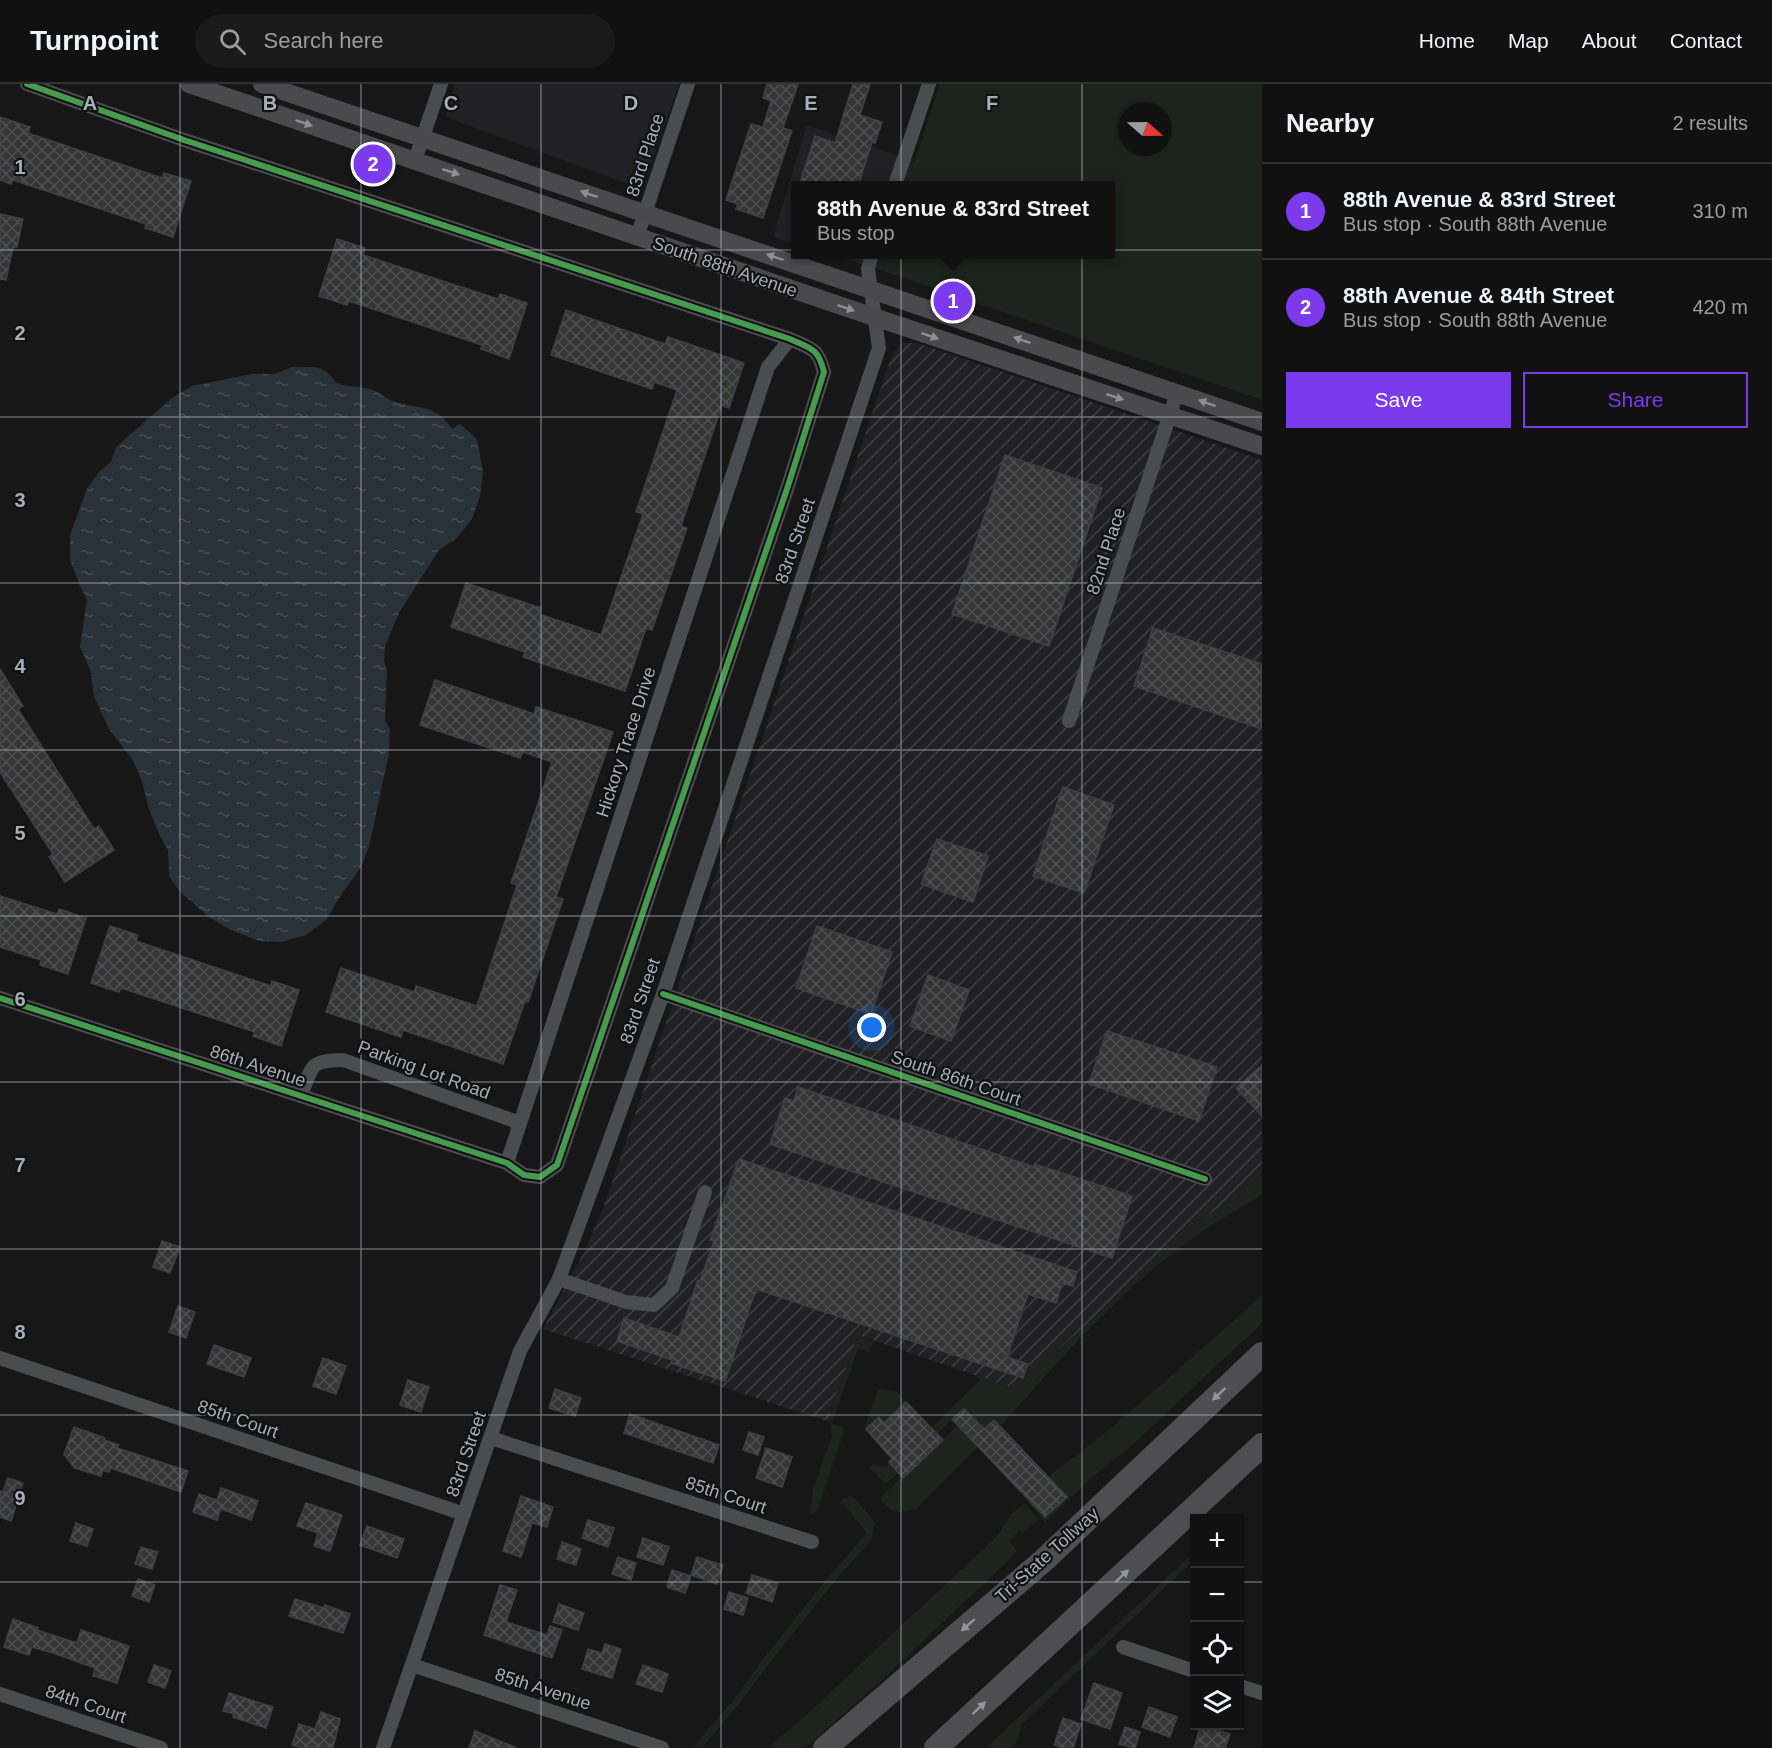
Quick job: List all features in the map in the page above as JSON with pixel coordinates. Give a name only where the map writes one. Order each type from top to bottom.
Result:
[{"type":"highway","name":"Tri-State Tollway","points":[[825,1748],[1043,1560],[1262,1354]]},
{"type":"highway","points":[[936,1748],[1262,1445]]},
{"type":"street","points":[[27,84],[184,140],[790,339]]},
{"type":"street","name":"South 88th Avenue","points":[[190,84],[637,237],[1262,446]]},
{"type":"street","name":"South 88th Avenue","points":[[262,84],[1262,422]]},
{"type":"street","points":[[415,160],[441,84]]},
{"type":"street","name":"83rd Place","points":[[637,237],[688,84]]},
{"type":"street","points":[[897,181],[929,84]]},
{"type":"street","name":"83rd Street","points":[[383,1748],[520,1351],[559,1279],[663,994],[879,348],[868,269],[871,259]]},
{"type":"street","name":"Hickory Trace Drive","points":[[507,1163],[768,367],[790,339]]},
{"type":"street","name":"86th Avenue","points":[[0,998],[507,1163],[524,1175],[540,1177],[557,1165],[787,489],[824,372],[820,356],[812,349],[790,339]]},
{"type":"street","name":"82nd Place","points":[[1069,721],[1177,393]]},
{"type":"street","name":"South 86th Court","points":[[663,994],[1205,1179]]},
{"type":"street","name":"Parking Lot Road","points":[[301,1096],[312,1068],[324,1060],[343,1060],[520,1123]]},
{"type":"street","points":[[559,1279],[626,1302],[654,1305],[672,1288],[705,1192]]},
{"type":"street","name":"85th Court","points":[[0,1358],[464,1514]]},
{"type":"street","name":"85th Court","points":[[491,1438],[812,1542]]},
{"type":"street","points":[[1123,1647],[1190,1670]]},
{"type":"street","name":"85th Avenue","points":[[412,1665],[662,1748]]},
{"type":"street","points":[[1244,1688],[1262,1693]]},
{"type":"street","name":"84th Court","points":[[0,1694],[161,1748]]},
{"type":"shaded area","points":[[455,84],[679,84],[642,189],[445,117]]},
{"type":"shaded area","points":[[940,84],[1262,84],[1262,400],[883,271],[886,259],[1115,259],[1115,181],[908,181]]},
{"type":"shaded area","points":[[807,125],[914,161],[908,181],[791,181],[791,243],[773,237]]},
{"type":"shaded area","points":[[843,259],[886,259],[883,271]]},
{"type":"shaded area","points":[[901,343],[917,343],[1262,460],[1262,1174],[1196,1225],[1015,1389],[858,1335],[830,1412],[830,1422],[543,1329],[583,1254],[604,1206],[892,355]]},
{"type":"shaded area","points":[[1262,1174],[1262,1195],[1198,1235],[1137,1282],[1000,1426],[994,1420],[984,1429],[964,1409],[937,1434],[931,1428],[980,1380],[974,1375],[1015,1389],[1196,1225]]},
{"type":"shaded area","points":[[1262,1296],[1262,1323],[1131,1446],[1090,1479],[1045,1522],[1029,1503],[1045,1517],[1067,1497],[1048,1477],[1115,1425]]},
{"type":"shaded area","points":[[858,1335],[874,1341],[869,1352],[858,1349],[832,1423],[842,1427],[844,1431],[817,1512],[810,1514],[813,1490],[832,1436],[830,1412]]},
{"type":"shaded area","points":[[878,1390],[897,1392],[906,1402],[884,1423],[879,1417],[864,1429]]},
{"type":"shaded area","points":[[963,1420],[978,1436],[972,1441],[978,1447],[916,1509],[899,1512],[891,1510],[881,1500],[882,1495],[902,1477],[904,1478]]},
{"type":"shaded area","points":[[890,1463],[898,1473],[886,1484],[869,1467],[874,1464],[885,1467]]},
{"type":"shaded area","points":[[850,1496],[856,1499],[875,1523],[872,1540],[839,1576],[702,1748],[692,1748],[734,1700],[821,1586],[867,1533],[844,1505],[839,1503]]},
{"type":"shaded area","points":[[1024,1503],[1039,1519],[1022,1534],[1020,1531],[1009,1541],[1017,1550],[1011,1558],[882,1680],[805,1748],[768,1748],[997,1536],[1011,1515]]},
{"type":"shaded area","points":[[1190,1556],[1190,1564],[1022,1724],[1016,1743],[1011,1748],[986,1748]]},
{"type":"water","points":[[292,367],[322,369],[336,383],[373,390],[390,400],[432,411],[446,420],[452,429],[460,424],[477,439],[483,471],[480,496],[472,519],[457,538],[439,550],[400,611],[385,646],[384,661],[387,671],[385,721],[390,729],[389,753],[369,847],[361,867],[326,920],[306,935],[281,942],[259,941],[231,930],[209,917],[180,892],[169,876],[168,850],[148,806],[133,760],[109,729],[94,697],[91,672],[80,647],[87,599],[70,560],[70,535],[87,489],[99,472],[111,462],[116,447],[172,398],[192,386],[252,374],[275,374]]},
{"type":"building","points":[[767,84],[798,84],[783,128],[792,131],[763,218],[736,209],[738,204],[726,200],[751,124],[763,127],[771,101],[763,98]]},
{"type":"building","points":[[853,84],[870,84],[860,115],[882,122],[875,143],[872,142],[860,181],[801,181],[815,136],[835,143]]},
{"type":"building","points":[[0,117],[30,127],[28,133],[162,178],[164,173],[191,181],[173,237],[145,228],[146,224],[13,180],[11,184],[0,180]]},
{"type":"building","points":[[0,214],[23,219],[17,247],[13,247],[6,280],[0,279]]},
{"type":"building","points":[[337,239],[365,248],[363,255],[498,299],[500,294],[527,303],[509,359],[481,349],[482,345],[349,301],[347,305],[319,296]]},
{"type":"building","points":[[566,310],[665,344],[668,337],[744,363],[729,408],[722,405],[681,526],[687,528],[652,630],[646,628],[625,691],[523,657],[525,652],[451,627],[466,583],[541,608],[539,614],[601,635],[643,514],[636,512],[677,390],[654,382],[652,389],[551,355]]},
{"type":"building","points":[[1005,455],[1102,488],[1049,646],[952,614]]},
{"type":"building","points":[[1153,628],[1262,664],[1262,729],[1134,686]]},
{"type":"building","points":[[0,669],[23,706],[18,709],[94,829],[99,826],[114,850],[65,882],[49,857],[53,854],[0,772]]},
{"type":"building","points":[[435,680],[534,714],[536,707],[613,732],[556,897],[563,899],[528,1002],[525,1001],[503,1064],[403,1030],[401,1037],[326,1012],[341,968],[414,992],[416,986],[477,1006],[517,885],[511,883],[552,762],[523,752],[520,758],[420,725]]},
{"type":"building","points":[[1063,787],[1114,805],[1084,893],[1033,876]]},
{"type":"building","points":[[937,839],[988,856],[973,902],[921,884]]},
{"type":"building","points":[[0,896],[57,914],[59,909],[86,918],[68,974],[40,965],[41,960],[0,947]]},
{"type":"building","points":[[110,926],[138,935],[136,941],[271,986],[272,981],[299,990],[281,1046],[253,1036],[255,1032],[121,988],[119,992],[91,983]]},
{"type":"building","points":[[817,926],[892,952],[871,1014],[796,988]]},
{"type":"building","points":[[928,975],[969,990],[951,1041],[910,1026]]},
{"type":"building","points":[[1107,1031],[1217,1067],[1199,1121],[1089,1084]]},
{"type":"building","points":[[1262,1065],[1262,1116],[1236,1088]]},
{"type":"building","points":[[798,1087],[1034,1167],[1035,1164],[1132,1196],[1112,1258],[770,1144],[785,1098],[794,1101]]},
{"type":"building","points":[[739,1159],[1077,1272],[1073,1286],[1062,1283],[1056,1303],[1028,1294],[1007,1357],[1027,1364],[1023,1378],[756,1289],[725,1381],[671,1363],[672,1360],[617,1341],[624,1318],[679,1337],[714,1241],[710,1240]]},
{"type":"building","points":[[162,1241],[180,1247],[170,1273],[153,1267]]},
{"type":"building","points":[[178,1306],[195,1312],[186,1338],[169,1332]]},
{"type":"building","points":[[214,1345],[251,1358],[244,1377],[207,1364]]},
{"type":"building","points":[[323,1358],[346,1366],[336,1394],[313,1386]]},
{"type":"building","points":[[408,1380],[429,1387],[421,1412],[400,1405]]},
{"type":"building","points":[[555,1389],[581,1398],[575,1416],[549,1408]]},
{"type":"building","points":[[906,1402],[943,1440],[903,1478],[889,1462],[892,1459],[866,1429],[879,1417],[884,1423]]},
{"type":"building","points":[[964,1409],[984,1429],[994,1420],[1067,1497],[1045,1517],[952,1419]]},
{"type":"building","points":[[630,1414],[719,1445],[713,1463],[624,1433]]},
{"type":"building","points":[[74,1427],[105,1438],[104,1440],[119,1445],[117,1448],[188,1471],[181,1492],[111,1468],[109,1472],[103,1470],[101,1476],[75,1468],[64,1454]]},
{"type":"building","points":[[749,1432],[764,1437],[758,1455],[743,1450]]},
{"type":"building","points":[[766,1448],[792,1457],[782,1487],[756,1478]]},
{"type":"building","points":[[8,1478],[23,1483],[11,1521],[0,1517],[0,1491],[3,1492]]},
{"type":"building","points":[[221,1488],[258,1501],[251,1520],[221,1509],[217,1520],[193,1512],[199,1494],[217,1500]]},
{"type":"building","points":[[521,1496],[553,1507],[547,1527],[532,1523],[521,1557],[503,1551]]},
{"type":"building","points":[[306,1503],[342,1515],[330,1551],[314,1546],[318,1533],[297,1526]]},
{"type":"building","points":[[588,1520],[614,1528],[608,1547],[582,1538]]},
{"type":"building","points":[[76,1523],[93,1529],[87,1546],[70,1541]]},
{"type":"building","points":[[367,1526],[404,1539],[397,1558],[360,1545]]},
{"type":"building","points":[[643,1538],[669,1547],[663,1565],[637,1557]]},
{"type":"building","points":[[562,1542],[581,1549],[576,1565],[557,1559]]},
{"type":"building","points":[[141,1547],[158,1552],[152,1569],[135,1564]]},
{"type":"building","points":[[618,1557],[636,1563],[631,1580],[612,1574]]},
{"type":"building","points":[[697,1557],[723,1565],[717,1584],[691,1575]]},
{"type":"building","points":[[672,1570],[691,1576],[685,1593],[667,1587]]},
{"type":"building","points":[[752,1575],[778,1583],[772,1602],[746,1593]]},
{"type":"building","points":[[138,1579],[155,1585],[149,1602],[132,1596]]},
{"type":"building","points":[[500,1585],[517,1590],[506,1622],[547,1635],[550,1626],[562,1630],[552,1658],[484,1635]]},
{"type":"building","points":[[729,1592],[748,1598],[743,1615],[724,1609]]},
{"type":"building","points":[[295,1599],[324,1608],[325,1605],[350,1614],[343,1633],[289,1616]]},
{"type":"building","points":[[559,1604],[584,1613],[578,1630],[553,1622]]},
{"type":"building","points":[[13,1619],[38,1628],[37,1630],[77,1643],[81,1630],[129,1646],[117,1683],[93,1676],[95,1668],[53,1653],[32,1647],[29,1655],[4,1647]]},
{"type":"building","points":[[605,1644],[621,1649],[612,1678],[582,1669],[588,1649],[602,1653]]},
{"type":"building","points":[[154,1665],[171,1671],[165,1688],[148,1682]]},
{"type":"building","points":[[643,1665],[668,1674],[662,1692],[636,1684]]},
{"type":"building","points":[[1094,1683],[1122,1693],[1110,1729],[1081,1719]]},
{"type":"building","points":[[229,1693],[273,1707],[266,1728],[233,1717],[234,1714],[223,1711]]},
{"type":"building","points":[[1149,1707],[1177,1717],[1170,1737],[1142,1727]]},
{"type":"building","points":[[321,1712],[340,1719],[333,1748],[303,1748],[292,1745],[299,1724],[315,1729]]},
{"type":"building","points":[[1063,1718],[1081,1724],[1073,1748],[1054,1745]]},
{"type":"building","points":[[1125,1727],[1140,1732],[1135,1748],[1119,1744]]},
{"type":"building","points":[[1199,1730],[1217,1730],[1230,1734],[1225,1748],[1194,1748]]},
{"type":"building","points":[[475,1731],[515,1747],[515,1748],[469,1748]]},
{"type":"cycle path","points":[[0,998],[507,1163],[524,1175],[540,1177],[557,1165],[787,489],[824,372],[813,350],[790,339],[184,140],[27,84]]},
{"type":"cycle path","points":[[663,994],[1205,1179]]},
{"type":"place","name":"88th Avenue & 84th Street","points":[[373,164]]},
{"type":"place","name":"88th Avenue & 83rd Street","points":[[953,301]]}]
